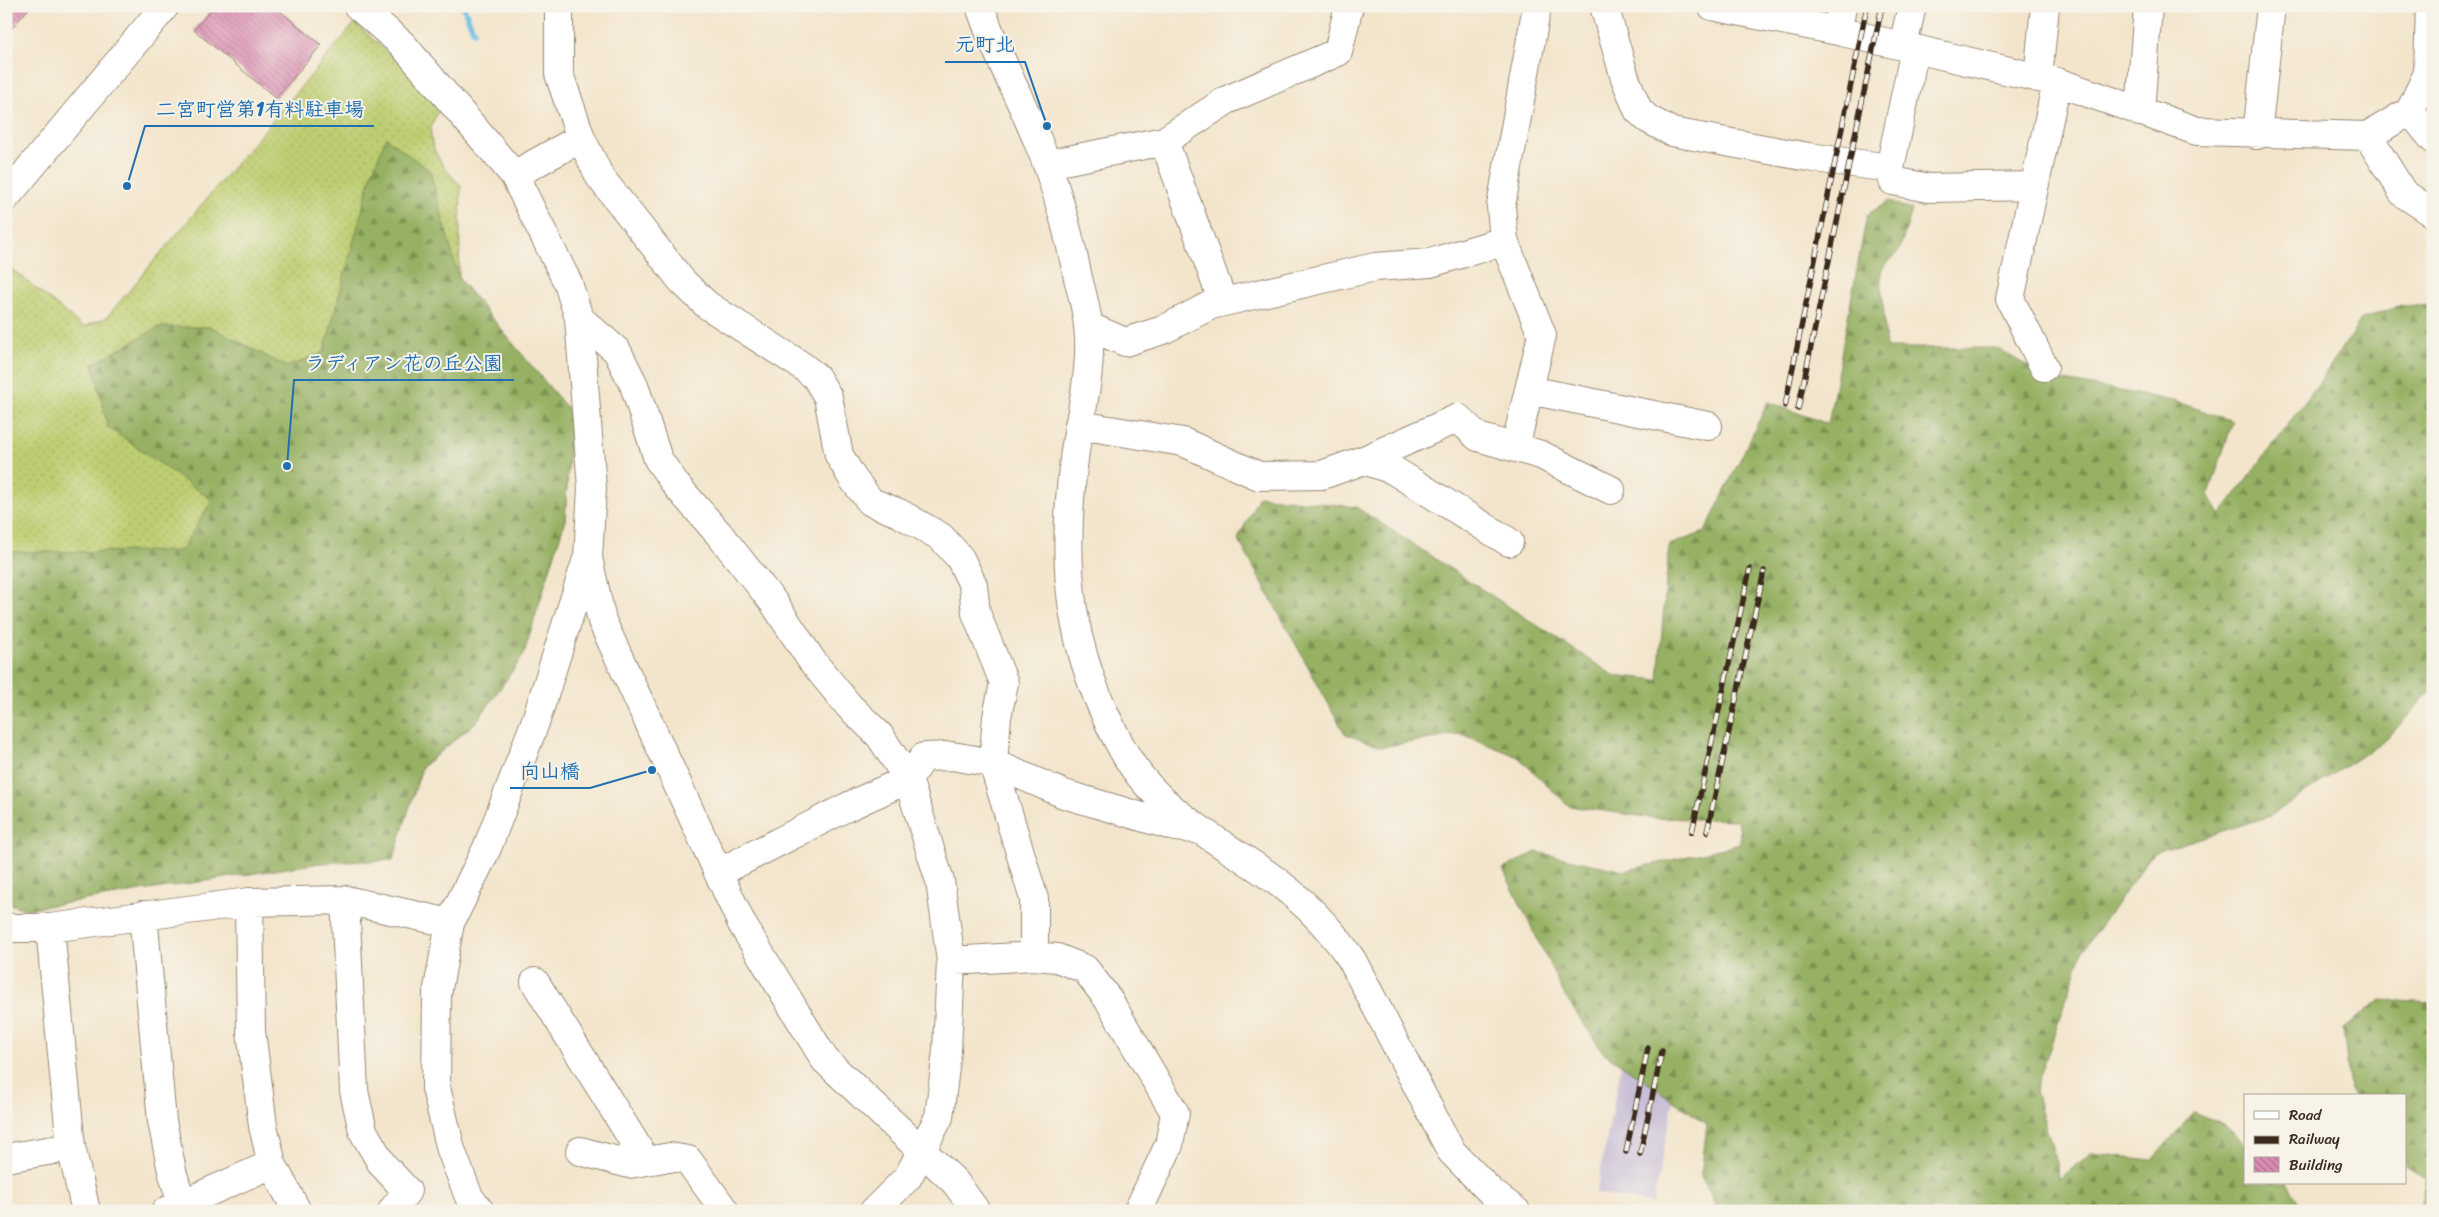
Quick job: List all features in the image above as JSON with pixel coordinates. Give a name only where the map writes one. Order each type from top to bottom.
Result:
[{"type":"street","points":[[6,197],[165,6]]},
{"type":"street","points":[[358,6],[402,44],[514,175],[568,283],[579,318],[592,488],[588,558],[536,720],[487,848],[450,923],[437,994],[436,1088],[451,1150],[470,1197],[480,1211]]},
{"type":"street","points":[[559,6],[560,74],[581,138],[600,177],[682,281],[707,305],[816,377],[828,397],[839,454],[853,479],[871,502],[899,513],[941,537],[960,558],[973,585],[976,613],[1004,682],[997,717],[993,763],[1034,899],[1034,956]]},
{"type":"street","points":[[980,6],[998,56],[1048,164],[1074,260],[1088,326],[1088,359],[1069,501],[1068,550],[1075,624],[1085,667],[1106,719],[1125,756],[1146,785],[1198,830],[1270,876],[1319,917],[1335,935],[1352,960],[1451,1151],[1492,1193],[1516,1211]]},
{"type":"street","points":[[1048,164],[1164,141],[1228,100],[1338,52],[1349,6]]},
{"type":"street","points":[[1515,448],[1542,335],[1504,242],[1501,206],[1537,6]]},
{"type":"street","points":[[1604,6],[1625,78],[1638,110],[1656,124],[1672,132],[1808,157],[1890,168]]},
{"type":"street","points":[[1712,6],[1840,19],[1909,48],[2048,80],[2197,132],[2257,135],[2307,133],[2368,136],[2410,111],[2428,73],[2430,6]]},
{"type":"street","points":[[1912,6],[1909,48],[1890,168],[1893,181],[1929,188],[2033,186]]},
{"type":"street","points":[[2044,367],[2010,299],[2033,186],[2048,80],[2045,6]]},
{"type":"street","points":[[2140,112],[2148,6]]},
{"type":"street","points":[[2257,135],[2271,6]]},
{"type":"street","points":[[2410,111],[2433,139]]},
{"type":"street","points":[[2368,136],[2403,193],[2433,213]]},
{"type":"street","points":[[514,175],[581,138]]},
{"type":"street","points":[[1164,141],[1223,302]]},
{"type":"street","points":[[1088,326],[1125,342],[1163,330],[1211,305],[1376,267],[1430,263],[1504,242]]},
{"type":"street","points":[[579,318],[617,350],[634,385],[658,459],[676,485],[719,534],[774,603],[812,661],[849,706],[880,736],[908,779],[940,881],[951,961],[947,1051],[940,1117],[908,1177],[874,1211]]},
{"type":"street","points":[[1529,390],[1708,426]]},
{"type":"street","points":[[1079,424],[1182,442],[1260,476],[1322,475],[1364,460],[1458,418],[1478,437],[1541,455],[1610,490]]},
{"type":"street","points":[[1364,460],[1393,470],[1510,542]]},
{"type":"street","points":[[588,558],[602,621],[742,924],[825,1060],[955,1182],[976,1211]]},
{"type":"street","points":[[718,873],[855,803],[908,779],[924,757],[952,756],[993,763],[1064,794],[1176,827],[1198,830]]},
{"type":"street","points":[[6,928],[50,928],[249,902],[345,900],[450,923]]},
{"type":"street","points":[[345,900],[354,1091],[363,1131],[382,1164],[407,1191],[392,1211]]},
{"type":"street","points":[[249,902],[251,1031],[263,1126],[272,1164],[297,1211]]},
{"type":"street","points":[[143,915],[162,1121],[177,1209],[272,1164]]},
{"type":"street","points":[[50,928],[71,1147],[86,1211]]},
{"type":"street","points":[[951,961],[1034,956],[1058,958],[1085,968],[1108,999],[1175,1113],[1169,1145],[1138,1211]]},
{"type":"street","points":[[535,982],[646,1162]]},
{"type":"street","points":[[6,1158],[71,1147]]},
{"type":"street","points":[[580,1151],[629,1164],[670,1157],[688,1160],[725,1211]]},
{"type":"shaded area","points":[[1630,1021],[1687,1032],[1653,1204],[1596,1193]]},
{"type":"green space","points":[[355,23],[408,70],[440,110],[431,130],[432,141],[440,160],[461,186],[459,279],[571,413],[565,520],[523,656],[476,722],[422,767],[393,860],[319,863],[27,909],[6,903],[6,264],[83,327],[106,318]]},
{"type":"green space","points":[[386,138],[430,171],[459,279],[571,413],[565,520],[523,656],[476,722],[422,767],[393,860],[319,863],[27,909],[6,903],[6,550],[9,552],[181,551],[212,500],[108,427],[93,364],[159,327],[211,327],[287,367],[324,352],[372,173]]},
{"type":"green space","points":[[1889,201],[1912,210],[1899,251],[1881,270],[1886,348],[1996,348],[2049,378],[2174,401],[2233,421],[2209,494],[2220,515],[2316,387],[2362,319],[2401,306],[2433,304],[2433,688],[2387,739],[2270,816],[2153,853],[2083,950],[2035,1091],[2058,1166],[2059,1179],[2092,1153],[2152,1160],[2194,1112],[2224,1124],[2244,1144],[2244,1184],[2288,1184],[2304,1211],[1719,1211],[1701,1176],[1707,1124],[1603,1052],[1566,998],[1503,869],[1536,852],[1624,871],[1741,844],[1738,820],[1654,818],[1569,806],[1518,757],[1462,734],[1381,747],[1345,734],[1238,539],[1259,496],[1356,507],[1613,675],[1658,680],[1669,545],[1705,532],[1768,402],[1828,424],[1867,215]]},
{"type":"green space","points":[[2380,1000],[2433,1003],[2433,1211],[2420,1211],[2427,1177],[2406,1166],[2406,1094],[2353,1094],[2350,1089],[2343,1028]]},
{"type":"building","points":[[6,6],[31,6],[6,35]]},
{"type":"building","points":[[214,6],[274,6],[321,45],[276,98],[194,30]]},
{"type":"waterway","points":[[463,6],[474,32]]},
{"type":"railway","points":[[1785,406],[1867,6]]},
{"type":"railway","points":[[1798,409],[1882,6]]},
{"type":"railway","points":[[1692,832],[1750,569]]},
{"type":"railway","points":[[1707,832],[1764,571]]},
{"type":"railway","points":[[1626,1152],[1648,1048]]},
{"type":"railway","points":[[1640,1154],[1662,1051]]},
{"type":"place","name":"元町北","points":[[1047,126]]},
{"type":"place","name":"二宮町営第1有料駐車場","points":[[127,186]]},
{"type":"place","name":"ラディアン花の丘公園","points":[[287,466]]},
{"type":"place","name":"向山橋","points":[[652,770]]}]
